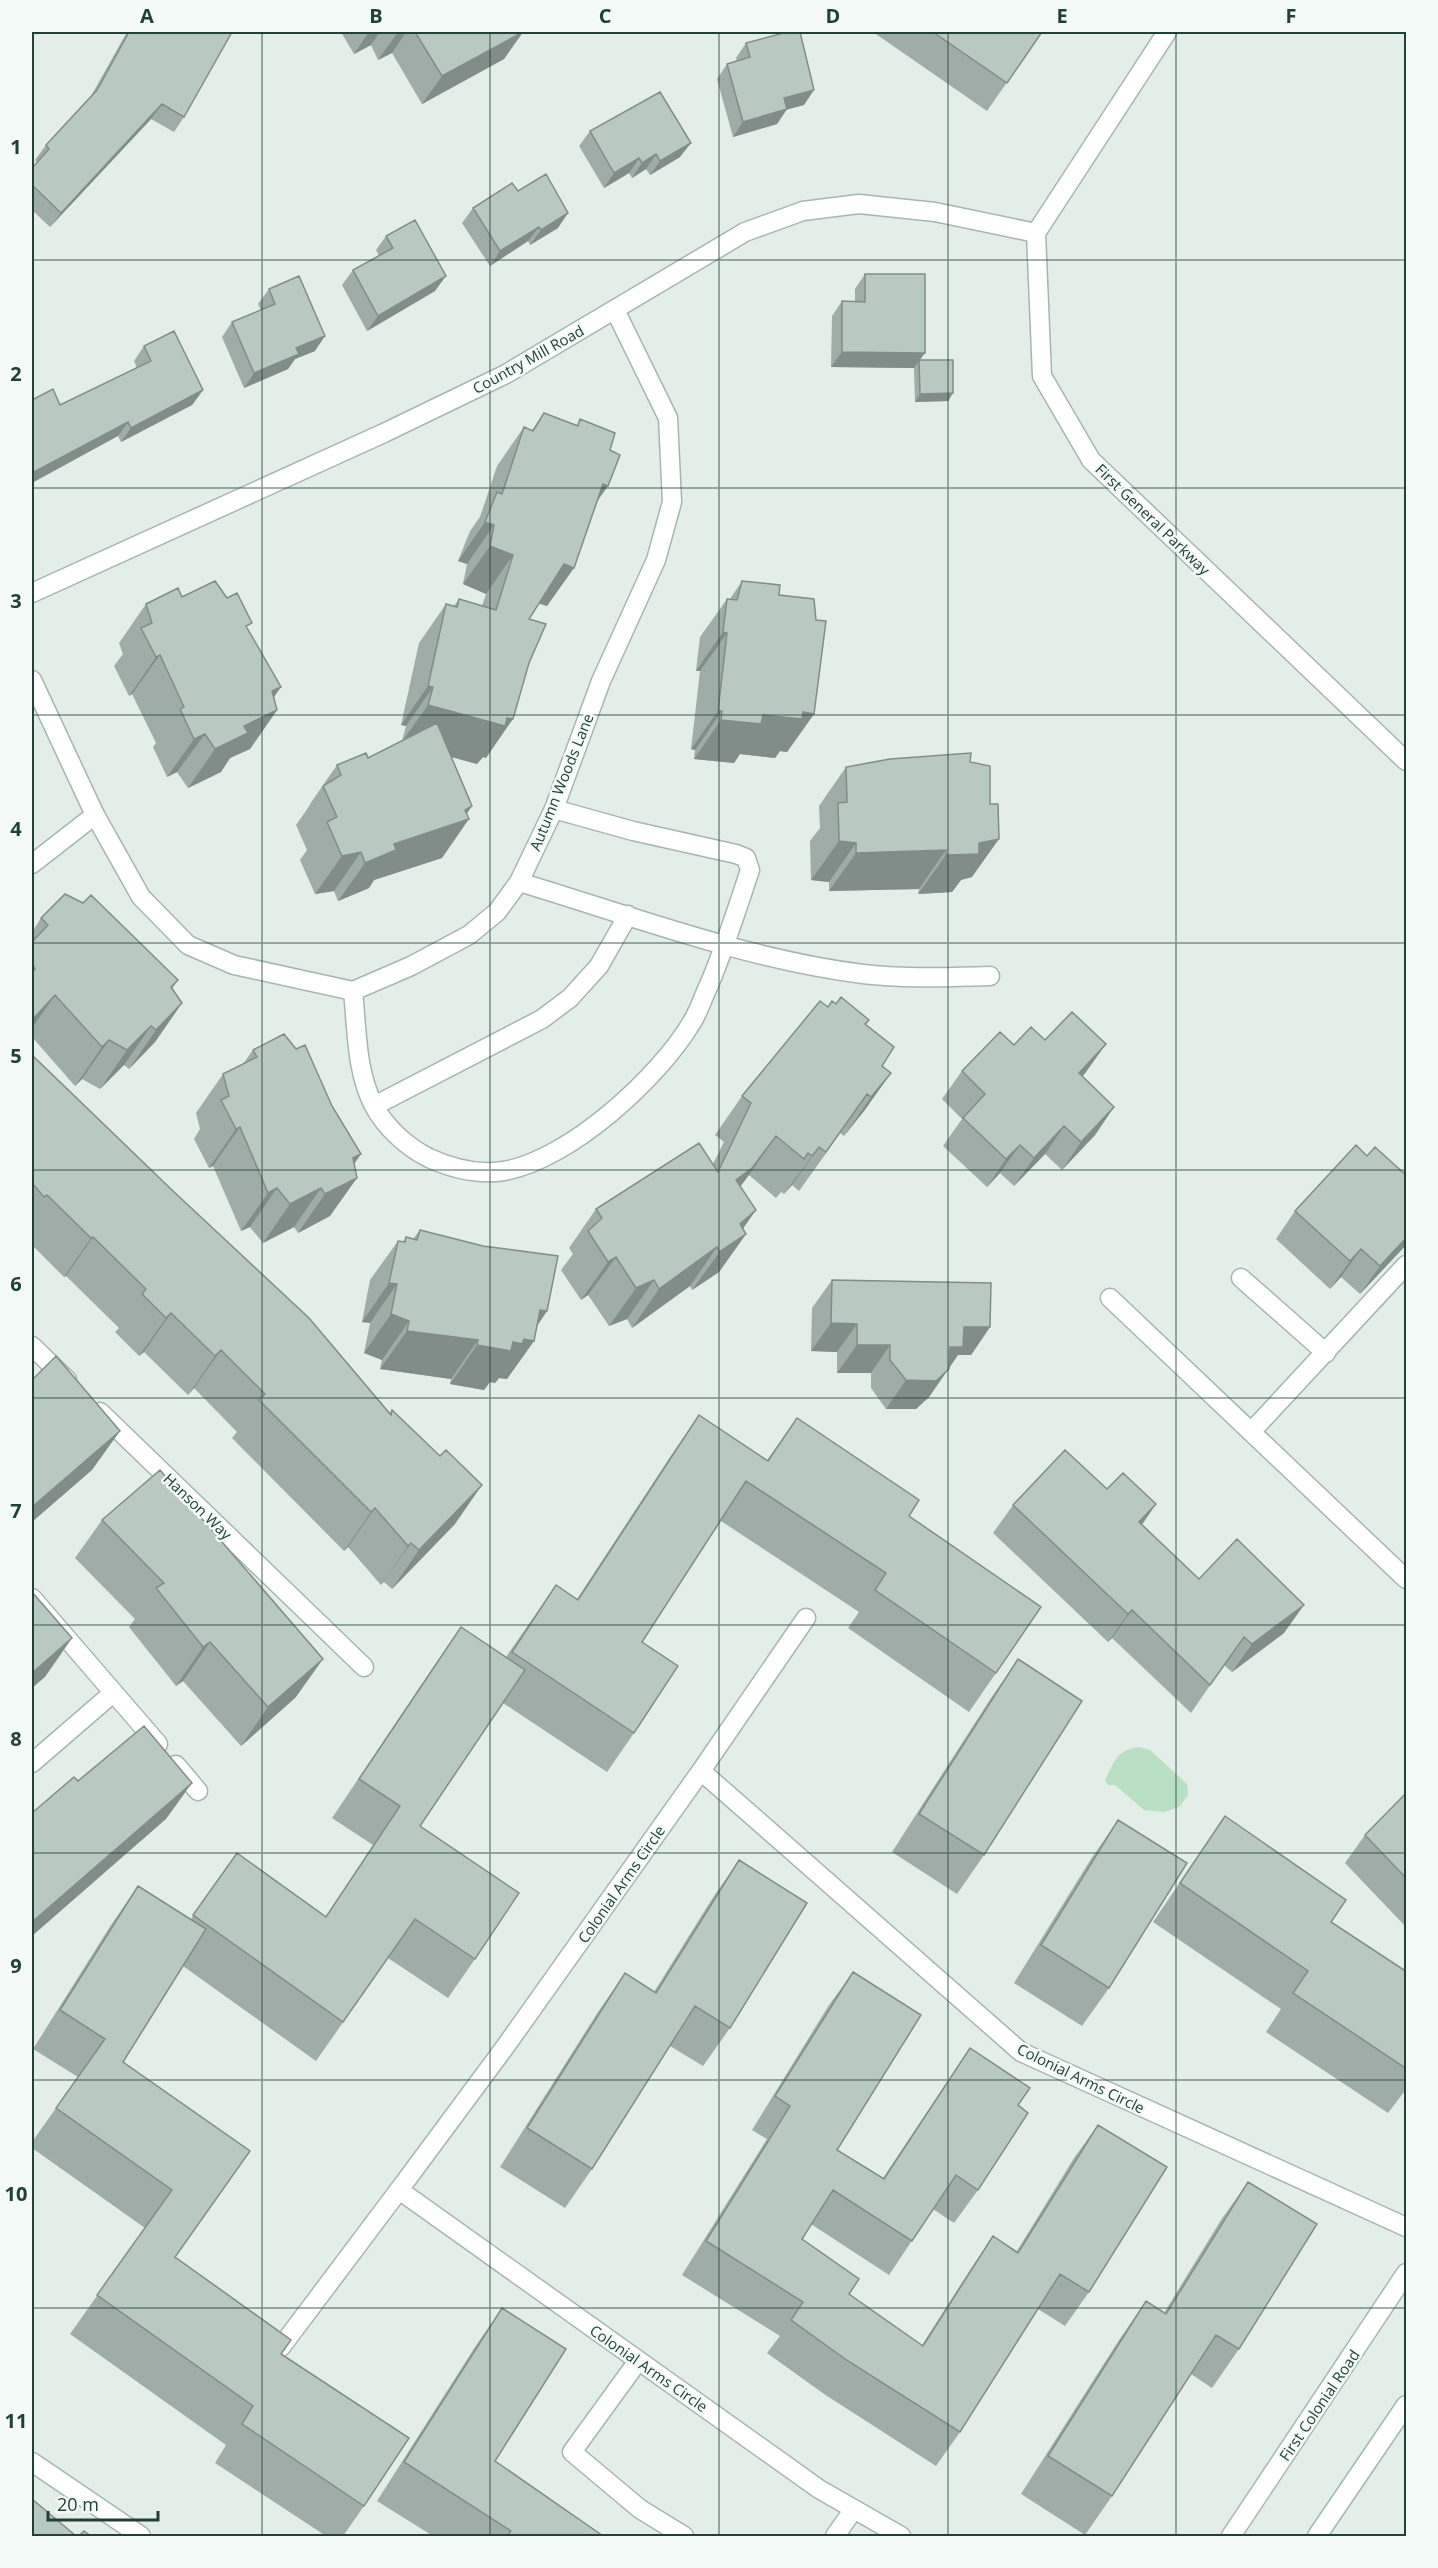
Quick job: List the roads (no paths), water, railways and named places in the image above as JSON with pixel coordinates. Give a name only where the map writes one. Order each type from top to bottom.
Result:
[{"type":"street","points":[[1036,233],[1167,32]]},
{"type":"street","name":"Country Mill Road","points":[[32,593],[384,433],[496,379],[745,232],[803,211],[859,204],[935,212],[1036,233]]},
{"type":"street","name":"First General Parkway","points":[[1036,233],[1042,376],[1091,460],[1407,761]]},
{"type":"street","name":"Autumn Woods Lane","points":[[353,991],[411,966],[469,935],[497,912],[519,882],[554,809],[601,681],[656,560],[672,502],[668,418],[615,310]]},
{"type":"street","points":[[32,680],[95,815],[141,897],[188,945],[234,964],[353,991],[363,1080],[374,1106],[387,1126],[416,1151],[446,1166],[471,1171],[504,1171],[536,1161],[582,1134],[627,1099],[659,1067],[693,1022],[726,945],[750,870],[746,858],[736,854],[633,831],[554,809]]},
{"type":"street","points":[[32,864],[95,815]]},
{"type":"street","points":[[519,882],[786,961],[864,974],[944,978],[990,976]]},
{"type":"street","points":[[374,1106],[542,1019],[570,998],[600,966],[628,915]]},
{"type":"street","points":[[1251,1432],[1407,1265]]},
{"type":"street","points":[[1242,1278],[1326,1353]]},
{"type":"street","points":[[1110,1298],[1407,1579]]},
{"type":"street","name":"Hanson Way","points":[[32,1346],[364,1667]]},
{"type":"street","points":[[32,1598],[198,1791]]},
{"type":"street","points":[[701,1771],[806,1618]]},
{"type":"street","points":[[32,1763],[113,1693]]},
{"type":"street","name":"Colonial Arms Circle","points":[[901,2536],[819,2489],[399,2190],[505,2047],[701,1771],[1021,2052],[1407,2227]]},
{"type":"street","points":[[281,2347],[399,2190]]},
{"type":"street","name":"First Colonial Road","points":[[1231,2536],[1407,2273]]},
{"type":"street","points":[[639,2361],[572,2452],[640,2509],[684,2536]]},
{"type":"street","points":[[1317,2536],[1407,2405]]},
{"type":"street","points":[[32,2462],[141,2536]]},
{"type":"street","points":[[835,2536],[854,2509]]}]
